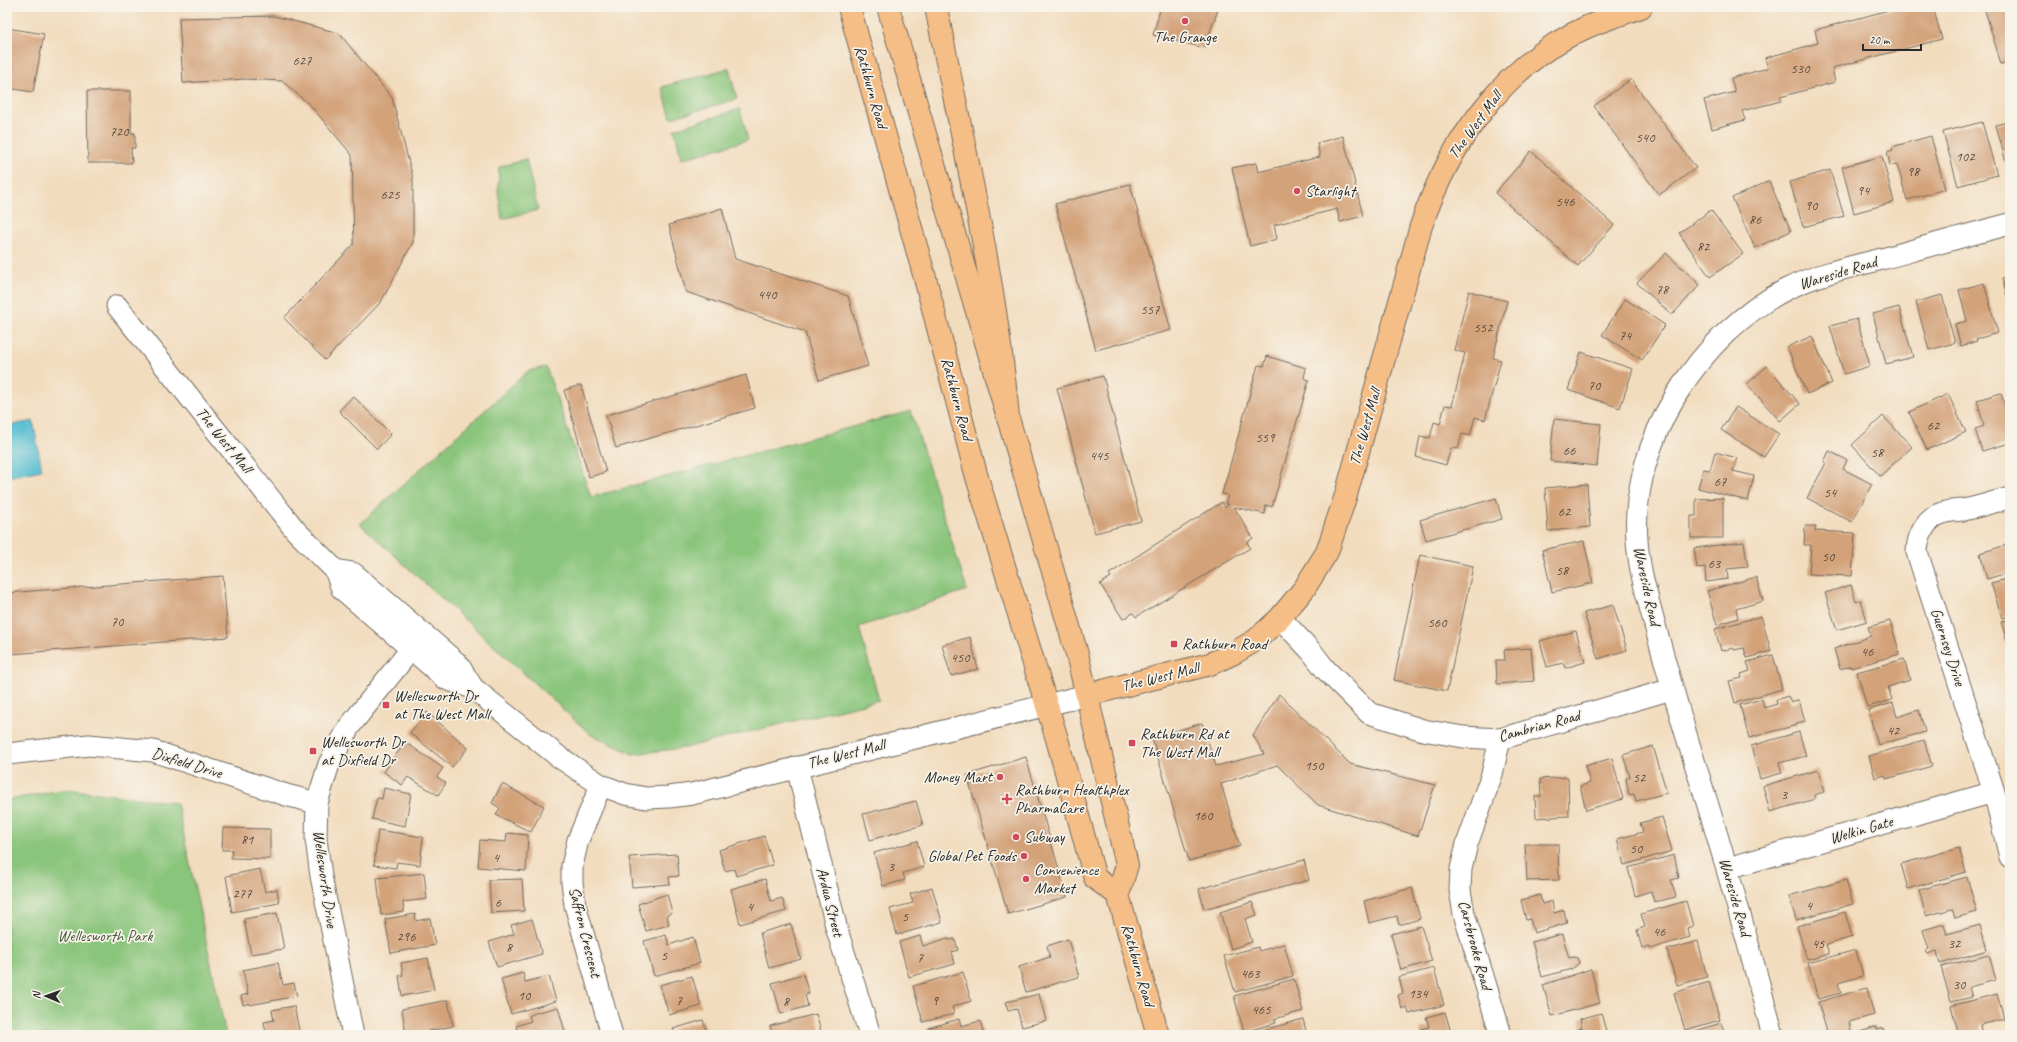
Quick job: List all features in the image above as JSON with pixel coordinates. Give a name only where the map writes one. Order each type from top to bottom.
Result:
[{"type":"main road","name":"Rathburn Road","points":[[848,7],[925,278],[976,474],[1047,704],[1095,878],[1118,895],[1158,1035]]},
{"type":"main road","points":[[888,7],[1087,695],[1127,865],[1118,895]]},
{"type":"main road","points":[[936,7],[990,272],[1003,365],[1008,418]]},
{"type":"main road","name":"The West Mall","points":[[1087,695],[1210,664],[1234,654],[1256,640],[1280,618],[1304,589],[1327,552],[1346,495],[1423,220],[1439,179],[1451,156],[1464,134],[1492,98],[1542,53],[1587,27],[1641,7]]},
{"type":"street","name":"Wareside Road","points":[[1773,1035],[1728,868],[1672,689],[1640,570],[1637,538],[1638,516],[1644,473],[1657,432],[1677,393],[1689,375],[1716,341],[1767,300],[1815,277],[2010,224]]},
{"type":"street","name":"The West Mall","points":[[117,306],[296,531],[335,570],[353,573],[417,642],[458,664],[473,688],[559,757],[602,785],[626,794],[646,798],[692,794],[1087,695]]},
{"type":"street","name":"Guernsey Drive","points":[[2010,498],[1966,510],[1942,513],[1928,522],[1919,536],[1917,543],[1917,552],[1994,792],[2010,857]]},
{"type":"street","name":"Cambrian Road","points":[[1280,618],[1312,652],[1324,669],[1369,713],[1423,730],[1463,737],[1500,739],[1672,689]]},
{"type":"street","name":"Wellesworth Drive","points":[[353,1035],[321,876],[316,839],[316,803],[329,764],[349,727],[417,642]]},
{"type":"street","name":"Carsbrooke Road","points":[[1500,739],[1494,767],[1463,858],[1460,890],[1464,914],[1501,1035]]},
{"type":"street","name":"Dixfield Drive","points":[[7,754],[89,745],[153,751],[286,795],[316,803]]},
{"type":"street","name":"Ardua Street","points":[[797,767],[837,930],[870,1035]]},
{"type":"street","name":"Saffron Crescent","points":[[602,785],[578,840],[572,866],[572,882],[575,905],[612,1035]]},
{"type":"street","name":"Welkin Gate","points":[[1728,868],[1994,792]]},
{"type":"green space","points":[[729,68],[737,99],[671,118],[662,87]]},
{"type":"green space","points":[[740,109],[748,140],[682,159],[674,129]]},
{"type":"green space","points":[[526,159],[538,210],[502,219],[498,191],[499,167]]},
{"type":"green space","points":[[546,367],[591,497],[911,411],[967,590],[859,627],[879,700],[684,748],[633,754],[591,735],[360,524],[528,371]]},
{"type":"green space","name":"Wellesworth Park","points":[[67,789],[177,803],[226,1035],[7,1035],[7,800]]},
{"type":"water","points":[[33,421],[42,470],[7,477],[7,426]]},
{"type":"building","name":"The Grange","points":[[1161,7],[1219,7],[1204,48],[1153,35]]},
{"type":"building","points":[[1900,7],[1933,7],[1942,39],[1832,68],[1835,82],[1780,97],[1781,101],[1742,111],[1745,120],[1712,129],[1704,100],[1735,92],[1731,78],[1768,68],[1765,58],[1818,43],[1815,30]]},
{"type":"building","points":[[1984,7],[2010,7],[2010,61],[2001,64]]},
{"type":"building","points":[[274,16],[339,33],[392,98],[413,178],[413,242],[381,302],[325,360],[284,318],[354,244],[352,155],[311,106],[282,81],[245,79],[183,83],[179,18]]},
{"type":"building","points":[[7,28],[44,34],[33,92],[7,88]]},
{"type":"building","points":[[1631,79],[1696,168],[1659,195],[1594,106]]},
{"type":"building","points":[[87,91],[131,91],[131,133],[135,133],[135,148],[131,148],[132,163],[88,163]]},
{"type":"building","points":[[2010,121],[2010,170],[2008,170],[1996,125]]},
{"type":"building","points":[[1982,122],[1997,175],[1958,186],[1943,132]]},
{"type":"building","name":"Starlight","points":[[1343,136],[1363,216],[1340,222],[1337,209],[1274,225],[1277,239],[1250,246],[1232,168],[1256,163],[1258,172],[1320,157],[1317,143]]},
{"type":"building","points":[[1931,136],[1945,189],[1907,200],[1897,164],[1890,165],[1887,152],[1893,150],[1892,147]]},
{"type":"building","points":[[1531,151],[1614,225],[1578,266],[1495,193]]},
{"type":"building","points":[[1882,156],[1894,202],[1854,213],[1842,167]]},
{"type":"building","points":[[1830,170],[1844,216],[1803,227],[1790,182]]},
{"type":"building","points":[[1769,181],[1791,231],[1755,248],[1732,198]]},
{"type":"building","points":[[1130,184],[1171,330],[1096,350],[1055,204]]},
{"type":"building","points":[[722,208],[735,259],[848,296],[868,366],[819,380],[805,332],[686,292],[669,225]]},
{"type":"building","points":[[1711,210],[1743,254],[1710,277],[1679,233]]},
{"type":"building","points":[[1666,253],[1700,285],[1672,315],[1637,283]]},
{"type":"building","points":[[2010,276],[2010,306],[2002,278]]},
{"type":"building","points":[[1984,283],[1998,333],[1976,339],[1977,341],[1961,346],[1955,324],[1967,321],[1959,290]]},
{"type":"building","points":[[1469,291],[1507,301],[1493,358],[1501,360],[1485,420],[1475,417],[1470,436],[1462,434],[1458,449],[1451,448],[1446,465],[1416,457],[1420,436],[1430,438],[1434,422],[1440,424],[1445,405],[1452,406],[1465,353],[1454,350]]},
{"type":"building","points":[[1942,295],[1955,343],[1929,350],[1916,302]]},
{"type":"building","points":[[1625,299],[1665,325],[1642,360],[1602,335]]},
{"type":"building","points":[[1899,307],[1913,357],[1886,364],[1873,314]]},
{"type":"building","points":[[1857,319],[1870,366],[1844,374],[1830,326]]},
{"type":"building","points":[[1812,336],[1832,383],[1807,394],[1787,347]]},
{"type":"building","points":[[1581,352],[1633,369],[1620,408],[1568,390]]},
{"type":"building","points":[[1267,356],[1306,368],[1304,378],[1309,380],[1272,507],[1266,505],[1265,514],[1234,507],[1253,538],[1247,542],[1250,548],[1136,617],[1133,613],[1123,619],[1100,584],[1111,577],[1109,574],[1222,502],[1225,508],[1229,504],[1225,504],[1228,495],[1222,494],[1258,365],[1264,366]]},
{"type":"building","points":[[1767,366],[1800,404],[1780,421],[1747,384]]},
{"type":"building","points":[[746,375],[755,408],[616,448],[606,415]]},
{"type":"building","points":[[1103,376],[1141,521],[1095,533],[1057,388]]},
{"type":"building","points":[[581,385],[606,472],[589,477],[564,390]]},
{"type":"building","points":[[2001,393],[2010,425],[2010,443],[1982,451],[1975,429],[1984,426],[1977,400]]},
{"type":"building","points":[[1948,394],[1966,432],[1927,450],[1909,412]]},
{"type":"building","points":[[353,396],[391,434],[377,449],[339,411]]},
{"type":"building","points":[[1736,407],[1779,434],[1764,457],[1721,430]]},
{"type":"building","points":[[1883,416],[1912,447],[1880,476],[1852,445]]},
{"type":"building","points":[[1554,419],[1601,424],[1597,466],[1550,461]]},
{"type":"building","points":[[1829,451],[1847,460],[1843,469],[1872,484],[1852,522],[1807,498],[1826,463],[1824,462]]},
{"type":"building","points":[[1715,452],[1737,458],[1733,471],[1754,476],[1748,501],[1698,488],[1703,469],[1710,470]]},
{"type":"building","points":[[1587,484],[1590,527],[1548,531],[1545,488]]},
{"type":"building","points":[[1496,498],[1502,519],[1426,540],[1420,520]]},
{"type":"building","points":[[1723,498],[1723,538],[1691,538],[1691,516],[1696,516],[1696,499]]},
{"type":"building","points":[[1805,526],[1816,526],[1815,531],[1855,533],[1852,576],[1809,574],[1811,545],[1804,545]]},
{"type":"building","points":[[1584,541],[1593,583],[1552,592],[1542,550]]},
{"type":"building","points":[[1744,542],[1748,567],[1727,569],[1728,579],[1706,582],[1705,567],[1697,568],[1694,548]]},
{"type":"building","points":[[2010,544],[2010,572],[1987,579],[1980,553]]},
{"type":"building","points":[[1420,555],[1473,566],[1447,691],[1394,680]]},
{"type":"building","points":[[223,576],[228,637],[11,654],[7,593]]},
{"type":"building","points":[[1756,577],[1763,601],[1736,609],[1738,618],[1717,625],[1707,591]]},
{"type":"building","points":[[2010,578],[2010,616],[2002,618],[1991,583]]},
{"type":"building","points":[[1851,585],[1856,602],[1861,600],[1867,621],[1837,630],[1825,593]]},
{"type":"building","points":[[1613,605],[1627,650],[1598,659],[1584,613]]},
{"type":"building","points":[[1761,616],[1771,651],[1747,658],[1744,648],[1734,650],[1733,648],[1721,651],[1715,629]]},
{"type":"building","points":[[2010,620],[2010,645],[2008,645],[2001,622]]},
{"type":"building","points":[[1890,621],[1900,654],[1851,668],[1851,666],[1840,669],[1834,649],[1871,636],[1868,627]]},
{"type":"building","points":[[1576,631],[1585,662],[1565,668],[1563,663],[1547,667],[1540,641]]},
{"type":"building","points":[[970,637],[978,669],[951,676],[942,645]]},
{"type":"building","points":[[1531,648],[1534,681],[1497,684],[1496,660],[1505,660],[1504,650]]},
{"type":"building","points":[[1773,655],[1782,689],[1735,703],[1729,681],[1742,678],[1741,674],[1750,671],[1747,662]]},
{"type":"building","points":[[1904,659],[1910,680],[1888,687],[1892,700],[1867,707],[1857,672]]},
{"type":"building","points":[[1279,694],[1350,764],[1435,785],[1418,836],[1318,805],[1277,765],[1221,784],[1240,846],[1189,861],[1152,738],[1202,723],[1216,766],[1264,754],[1253,735]]},
{"type":"building","points":[[1788,696],[1791,703],[1799,700],[1805,721],[1797,723],[1797,725],[1749,738],[1740,705],[1762,699],[1764,708],[1777,704],[1776,700]]},
{"type":"building","points":[[1893,703],[1897,717],[1919,710],[1925,732],[1878,745],[1868,710]]},
{"type":"building","points":[[427,712],[468,748],[452,767],[410,733]]},
{"type":"building","points":[[1799,732],[1806,756],[1779,763],[1782,773],[1760,779],[1751,746]]},
{"type":"building","points":[[1924,740],[1932,766],[1886,779],[1885,775],[1875,778],[1869,756]]},
{"type":"building","points":[[405,742],[443,768],[437,777],[446,783],[438,795],[408,777],[402,785],[384,772]]},
{"type":"building","points":[[1653,746],[1667,793],[1636,801],[1634,794],[1629,795],[1626,778],[1630,777],[1623,755]]},
{"type":"building","points":[[1026,757],[1067,897],[1008,914],[967,775]]},
{"type":"building","points":[[1612,758],[1623,799],[1586,810],[1580,786],[1590,783],[1585,766]]},
{"type":"building","points":[[1818,770],[1824,792],[1814,795],[1815,799],[1770,812],[1763,786]]},
{"type":"building","points":[[1568,777],[1569,816],[1536,818],[1535,796],[1541,796],[1540,779]]},
{"type":"building","points":[[502,784],[544,806],[531,832],[496,815],[500,808],[492,803]]},
{"type":"building","points":[[384,788],[411,794],[405,826],[372,819],[377,798],[382,799]]},
{"type":"building","points":[[916,801],[923,825],[870,840],[863,814]]},
{"type":"building","points":[[1662,817],[1672,851],[1624,865],[1617,839],[1643,832],[1640,823]]},
{"type":"building","points":[[223,828],[270,829],[270,859],[231,858],[232,850],[222,850]]},
{"type":"building","points":[[378,830],[423,837],[420,865],[397,862],[396,868],[374,865]]},
{"type":"building","points":[[507,833],[528,835],[526,871],[478,867],[480,840],[506,842]]},
{"type":"building","points":[[764,836],[773,865],[736,876],[734,869],[725,871],[719,850]]},
{"type":"building","points":[[917,841],[924,867],[903,873],[905,880],[883,886],[874,853]]},
{"type":"building","points":[[1525,844],[1558,844],[1559,880],[1527,881]]},
{"type":"building","points":[[1959,848],[1966,872],[1908,889],[1901,864]]},
{"type":"building","points":[[677,854],[679,876],[669,877],[670,884],[632,887],[629,857]]},
{"type":"building","points":[[1674,855],[1679,878],[1671,880],[1676,897],[1654,902],[1651,891],[1635,896],[1628,868]]},
{"type":"building","points":[[1304,860],[1309,880],[1204,909],[1199,889]]},
{"type":"building","points":[[260,869],[265,892],[277,889],[279,903],[232,912],[226,876]]},
{"type":"building","points":[[424,873],[427,899],[403,902],[404,912],[381,915],[377,878]]},
{"type":"building","points":[[1967,877],[1977,912],[1955,918],[1952,909],[1926,916],[1919,890]]},
{"type":"building","points":[[522,879],[524,911],[491,913],[489,880]]},
{"type":"building","points":[[765,879],[771,901],[782,898],[786,911],[740,924],[731,889]]},
{"type":"building","points":[[1846,880],[1853,904],[1796,920],[1789,896]]},
{"type":"building","points":[[932,887],[942,922],[897,935],[890,909],[913,903],[910,894]]},
{"type":"building","points":[[1412,888],[1420,919],[1399,925],[1397,916],[1369,923],[1364,901]]},
{"type":"building","points":[[667,894],[672,913],[667,915],[669,925],[646,931],[638,904]]},
{"type":"building","points":[[1540,895],[1542,904],[1552,901],[1554,913],[1564,910],[1567,923],[1534,933],[1530,919],[1526,920],[1521,900]]},
{"type":"building","points":[[1686,901],[1693,926],[1687,928],[1690,937],[1650,949],[1649,946],[1642,948],[1637,930],[1645,927],[1641,914]]},
{"type":"building","points":[[1252,902],[1257,915],[1245,919],[1252,942],[1231,949],[1220,912]]},
{"type":"building","points":[[1845,912],[1852,937],[1826,945],[1829,954],[1807,960],[1797,926]]},
{"type":"building","points":[[277,913],[284,949],[251,954],[244,919]]},
{"type":"building","points":[[415,914],[416,921],[430,918],[435,945],[391,953],[385,919]]},
{"type":"building","points":[[532,919],[542,954],[497,967],[489,942],[514,934],[511,925]]},
{"type":"building","points":[[791,924],[801,959],[769,968],[760,933]]},
{"type":"building","points":[[1944,924],[1947,934],[1980,925],[1987,950],[1940,964],[1937,951],[1927,954],[1926,950],[1929,949],[1923,930]]},
{"type":"building","points":[[1421,926],[1432,961],[1401,970],[1391,934]]},
{"type":"building","points":[[1562,934],[1569,958],[1577,958],[1579,963],[1572,969],[1542,977],[1532,942]]},
{"type":"building","points":[[666,935],[669,945],[693,937],[700,963],[654,976],[644,941]]},
{"type":"building","points":[[920,936],[923,946],[948,938],[948,940],[955,939],[958,950],[952,952],[955,964],[909,977],[899,942]]},
{"type":"building","points":[[1068,939],[1079,977],[1026,992],[1019,967],[1050,957],[1047,946]]},
{"type":"building","points":[[1698,941],[1707,977],[1677,985],[1667,950]]},
{"type":"building","points":[[1284,944],[1293,976],[1235,992],[1224,956],[1258,947],[1259,951]]},
{"type":"building","points":[[1856,950],[1863,976],[1838,983],[1841,993],[1818,999],[1808,963]]},
{"type":"building","points":[[1989,955],[1996,980],[1969,987],[1972,997],[1951,1002],[1941,967]]},
{"type":"building","points":[[428,958],[434,990],[402,996],[399,976],[403,975],[401,963]]},
{"type":"building","points":[[278,963],[283,985],[294,983],[297,996],[243,1005],[241,996],[248,994],[243,970]]},
{"type":"building","points":[[1434,968],[1444,1005],[1409,1014],[1407,1007],[1402,1009],[1398,995],[1403,993],[1399,977]]},
{"type":"building","points":[[1591,969],[1600,1003],[1552,1016],[1543,985]]},
{"type":"building","points":[[963,972],[971,1001],[952,1007],[954,1014],[923,1022],[913,986]]},
{"type":"building","points":[[523,973],[525,982],[549,976],[556,1001],[511,1014],[501,979]]},
{"type":"building","points":[[803,974],[809,994],[805,995],[808,1006],[781,1014],[772,983]]},
{"type":"building","points":[[692,976],[701,1006],[669,1015],[660,985]]},
{"type":"building","points":[[1294,979],[1303,1011],[1274,1019],[1276,1023],[1244,1032],[1234,996]]},
{"type":"building","points":[[1709,982],[1720,1020],[1685,1030],[1674,993]]},
{"type":"building","points":[[1867,988],[1874,1015],[1849,1022],[1851,1031],[1838,1035],[1828,1035],[1818,1002]]},
{"type":"building","points":[[1039,994],[1046,1021],[1022,1027],[1017,1009],[1008,1011],[1006,1002]]},
{"type":"building","points":[[1997,994],[2004,1019],[1980,1025],[1982,1035],[1959,1035],[1951,1006]]},
{"type":"building","points":[[448,1000],[453,1026],[429,1031],[430,1035],[406,1035],[402,1009]]},
{"type":"building","points":[[294,1006],[300,1035],[257,1035],[266,1033],[264,1022],[274,1020],[272,1010]]},
{"type":"building","points":[[558,1007],[566,1035],[519,1035],[516,1026],[531,1021],[529,1016]]},
{"type":"building","points":[[1445,1012],[1451,1032],[1447,1033],[1447,1035],[1421,1035],[1420,1029],[1429,1027],[1426,1017]]},
{"type":"building","points":[[1601,1013],[1607,1035],[1561,1035],[1582,1028],[1580,1019]]},
{"type":"building","points":[[816,1014],[822,1035],[773,1035],[770,1026]]},
{"type":"building","points":[[959,1019],[961,1026],[980,1021],[984,1035],[930,1035],[928,1028]]},
{"type":"building","points":[[1303,1019],[1307,1035],[1246,1035]]},
{"type":"building","points":[[703,1020],[708,1035],[675,1035],[673,1029]]},
{"type":"building","points":[[1721,1023],[1725,1035],[1682,1035]]},
{"type":"building","points":[[1876,1027],[1877,1030],[1883,1028],[1885,1035],[1850,1035]]},
{"type":"place","name":"The Grange","points":[[1185,21]]},
{"type":"place","name":"Starlight","points":[[1297,191]]},
{"type":"place","name":"Rathburn Road","points":[[1174,644]]},
{"type":"place","name":"Wellesworth Dr at The West Mall","points":[[386,705]]},
{"type":"place","name":"Rathburn Rd at The West Mall","points":[[1132,743]]},
{"type":"place","name":"Wellesworth Dr at Dixfield Dr","points":[[313,751]]},
{"type":"place","name":"Money Mart","points":[[1000,777]]},
{"type":"place","name":"Rathburn Healthplex PharmaCare","points":[[1007,799]]},
{"type":"place","name":"Subway","points":[[1016,837]]},
{"type":"place","name":"Global Pet Foods","points":[[1024,856]]},
{"type":"place","name":"Convenience Market","points":[[1026,879]]}]
